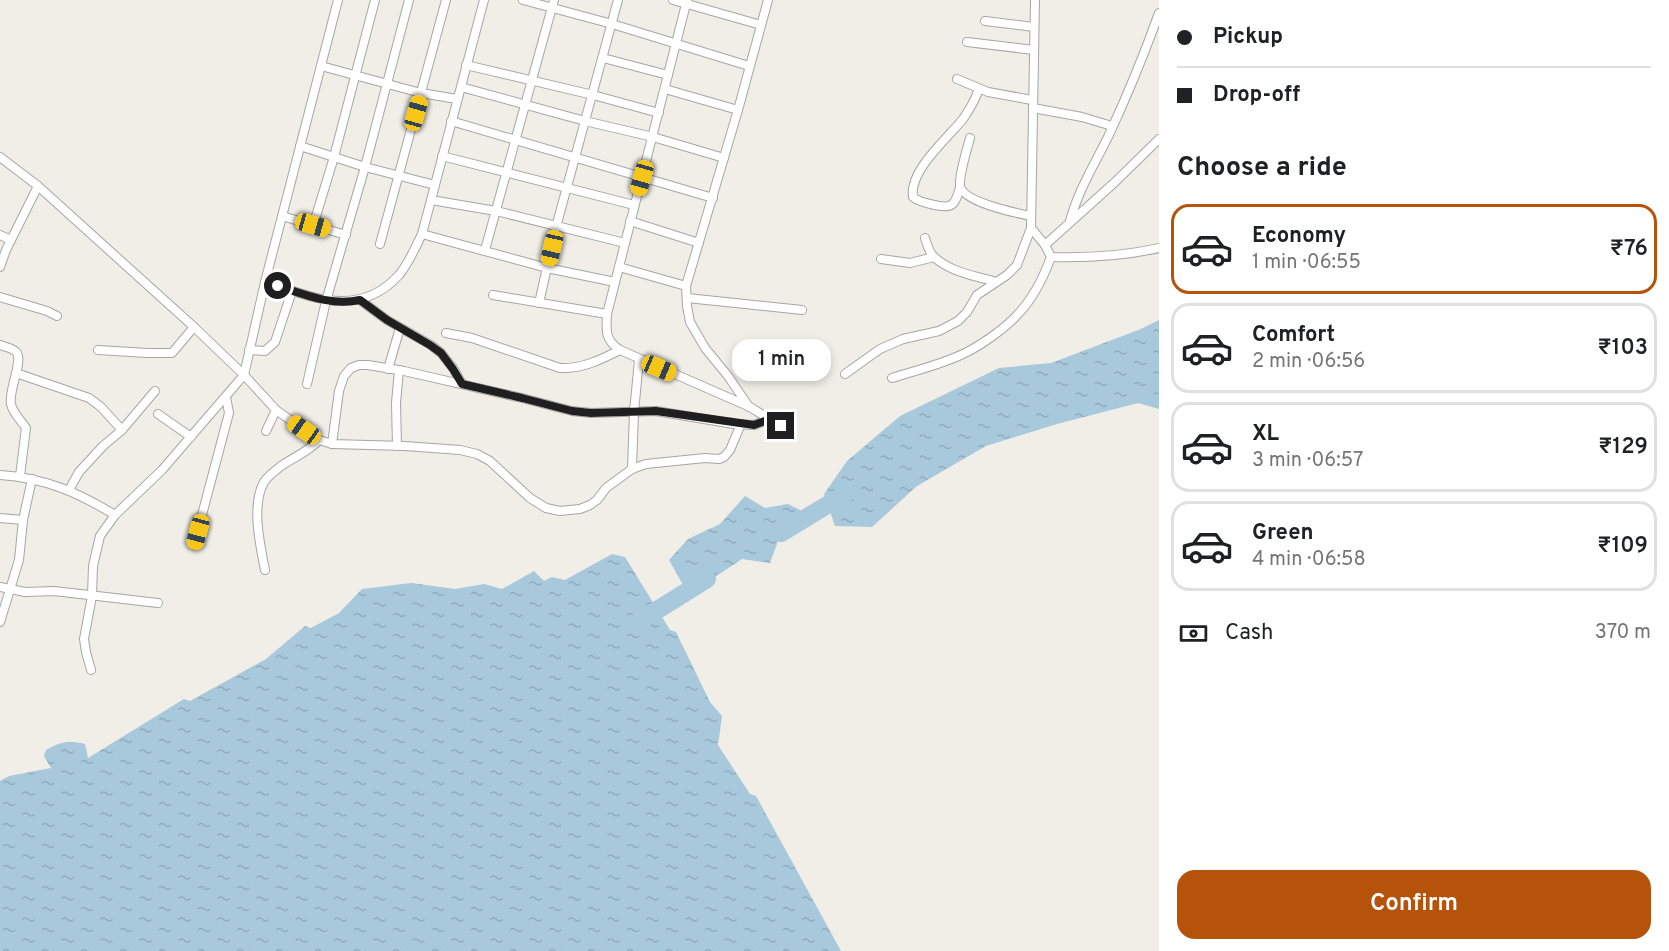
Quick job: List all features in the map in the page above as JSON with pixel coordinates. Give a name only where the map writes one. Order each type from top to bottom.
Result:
[{"type":"street","points":[[91,670],[84,639],[92,596],[93,566],[100,536],[115,515],[162,470],[244,375],[265,282],[338,0]]},
{"type":"street","points":[[313,225],[334,157],[375,0]]},
{"type":"street","points":[[307,384],[326,301],[365,167],[409,0]]},
{"type":"street","points":[[380,244],[446,0]]},
{"type":"street","points":[[265,282],[326,301],[348,302],[375,294],[400,274],[422,234],[484,0]]},
{"type":"street","points":[[523,0],[553,4],[749,66]]},
{"type":"street","points":[[539,303],[556,227],[618,0]]},
{"type":"street","points":[[673,0],[687,2],[761,25]]},
{"type":"street","points":[[750,407],[705,348],[690,322],[686,285],[768,0]]},
{"type":"street","points":[[844,374],[880,349],[903,339],[949,327],[967,312],[977,295],[1007,275],[1017,265],[1031,228],[1035,0]]},
{"type":"street","points":[[687,2],[654,137],[630,221],[607,314],[606,328],[612,345],[620,350],[750,407],[781,426]]},
{"type":"street","points":[[485,250],[553,4]]},
{"type":"street","points":[[1070,221],[1078,195],[1145,52],[1159,13]]},
{"type":"street","points":[[985,21],[1034,27]]},
{"type":"street","points":[[967,42],[1034,50]]},
{"type":"street","points":[[603,58],[668,75]]},
{"type":"street","points":[[466,65],[659,113]]},
{"type":"street","points":[[321,66],[421,93],[457,99]]},
{"type":"street","points":[[957,79],[988,92],[1112,126]]},
{"type":"street","points":[[460,87],[654,137],[724,158]]},
{"type":"street","points":[[665,89],[738,110]]},
{"type":"street","points":[[970,138],[960,188],[954,204],[948,207],[913,198],[912,192],[927,160],[970,109],[979,89]]},
{"type":"street","points":[[451,121],[712,198]]},
{"type":"street","points":[[1045,245],[1159,139]]},
{"type":"street","points":[[300,146],[365,167],[435,185]]},
{"type":"street","points":[[442,156],[634,205]]},
{"type":"street","points":[[0,157],[38,186],[194,327],[244,375],[276,410],[319,440],[332,444],[460,450],[477,454],[490,461],[530,498],[546,508],[561,511],[590,505],[606,488],[632,469],[646,464],[705,458],[719,459],[730,450],[741,424]]},
{"type":"street","points":[[0,267],[38,186]]},
{"type":"street","points":[[960,188],[963,193],[983,203],[1031,216]]},
{"type":"street","points":[[431,200],[496,211],[625,243]]},
{"type":"street","points":[[282,216],[345,235]]},
{"type":"street","points":[[630,221],[699,243]]},
{"type":"street","points":[[1031,228],[1052,256]]},
{"type":"street","points":[[422,234],[547,268],[615,282]]},
{"type":"street","points":[[0,235],[11,240]]},
{"type":"street","points":[[925,238],[934,257],[947,266],[996,282]]},
{"type":"street","points":[[1052,256],[1087,258],[1159,248]]},
{"type":"street","points":[[892,378],[967,352],[991,336],[1019,314],[1035,291],[1052,256]]},
{"type":"street","points":[[880,259],[910,264],[934,257]]},
{"type":"street","points":[[619,267],[686,285]]},
{"type":"street","points":[[249,350],[265,351],[272,347],[292,291]]},
{"type":"street","points":[[493,295],[607,314]]},
{"type":"street","points":[[0,297],[57,316]]},
{"type":"street","points":[[687,298],[802,310]]},
{"type":"street","points":[[360,300],[441,353],[462,384]]},
{"type":"street","points":[[98,350],[172,352],[194,327]]},
{"type":"street","points":[[388,369],[400,328]]},
{"type":"street","points":[[446,333],[472,338],[560,368],[573,368],[594,363],[620,350]]},
{"type":"street","points":[[0,345],[18,353],[19,360],[11,392],[11,403],[14,412],[26,428],[20,476]]},
{"type":"street","points":[[632,469],[639,360]]},
{"type":"street","points":[[332,444],[339,391],[344,376],[351,368],[359,365],[399,370],[572,411],[591,413],[656,411],[754,425],[770,419]]},
{"type":"street","points":[[397,446],[396,403],[399,370]]},
{"type":"street","points":[[16,373],[89,398],[123,430]]},
{"type":"street","points":[[69,490],[79,472],[123,430],[155,391]]},
{"type":"street","points":[[194,545],[229,413],[226,397]]},
{"type":"street","points":[[266,431],[276,410]]},
{"type":"street","points":[[159,414],[191,437]]},
{"type":"street","points":[[265,570],[257,529],[258,505],[264,481],[275,471],[308,451],[319,440]]},
{"type":"street","points":[[0,475],[20,476],[50,483],[94,502],[115,515]]},
{"type":"street","points":[[0,622],[19,560],[23,520],[32,479]]},
{"type":"street","points":[[0,518],[23,520]]},
{"type":"street","points":[[0,587],[25,592],[54,591],[158,603]]},
{"type":"water","points":[[1159,320],[1159,409],[1138,403],[1057,424],[986,446],[917,486],[872,527],[835,526],[824,494],[847,461],[900,416],[999,368],[1051,363]]},
{"type":"water","points":[[745,496],[765,508],[788,504],[804,512],[797,534],[778,541],[770,563],[742,559],[712,579],[704,588],[687,592],[669,560],[688,539],[720,524]]},
{"type":"water","points":[[612,554],[625,557],[670,630],[676,632],[710,702],[722,716],[718,745],[750,794],[756,796],[841,951],[0,951],[0,781],[9,776],[51,768],[44,756],[46,750],[65,742],[85,744],[88,758],[184,699],[190,701],[266,659],[305,626],[311,628],[339,613],[362,589],[411,583],[455,589],[484,584],[502,589],[534,571],[544,581],[552,577],[565,580]]},
{"type":"waterway","points":[[781,533],[847,493]]},
{"type":"waterway","points":[[638,622],[707,579]]},
{"type":"route","points":[[278,286],[326,301],[360,300],[387,320],[441,353],[462,384],[572,411],[591,413],[656,411],[734,424],[754,425],[770,419],[781,426]]}]
